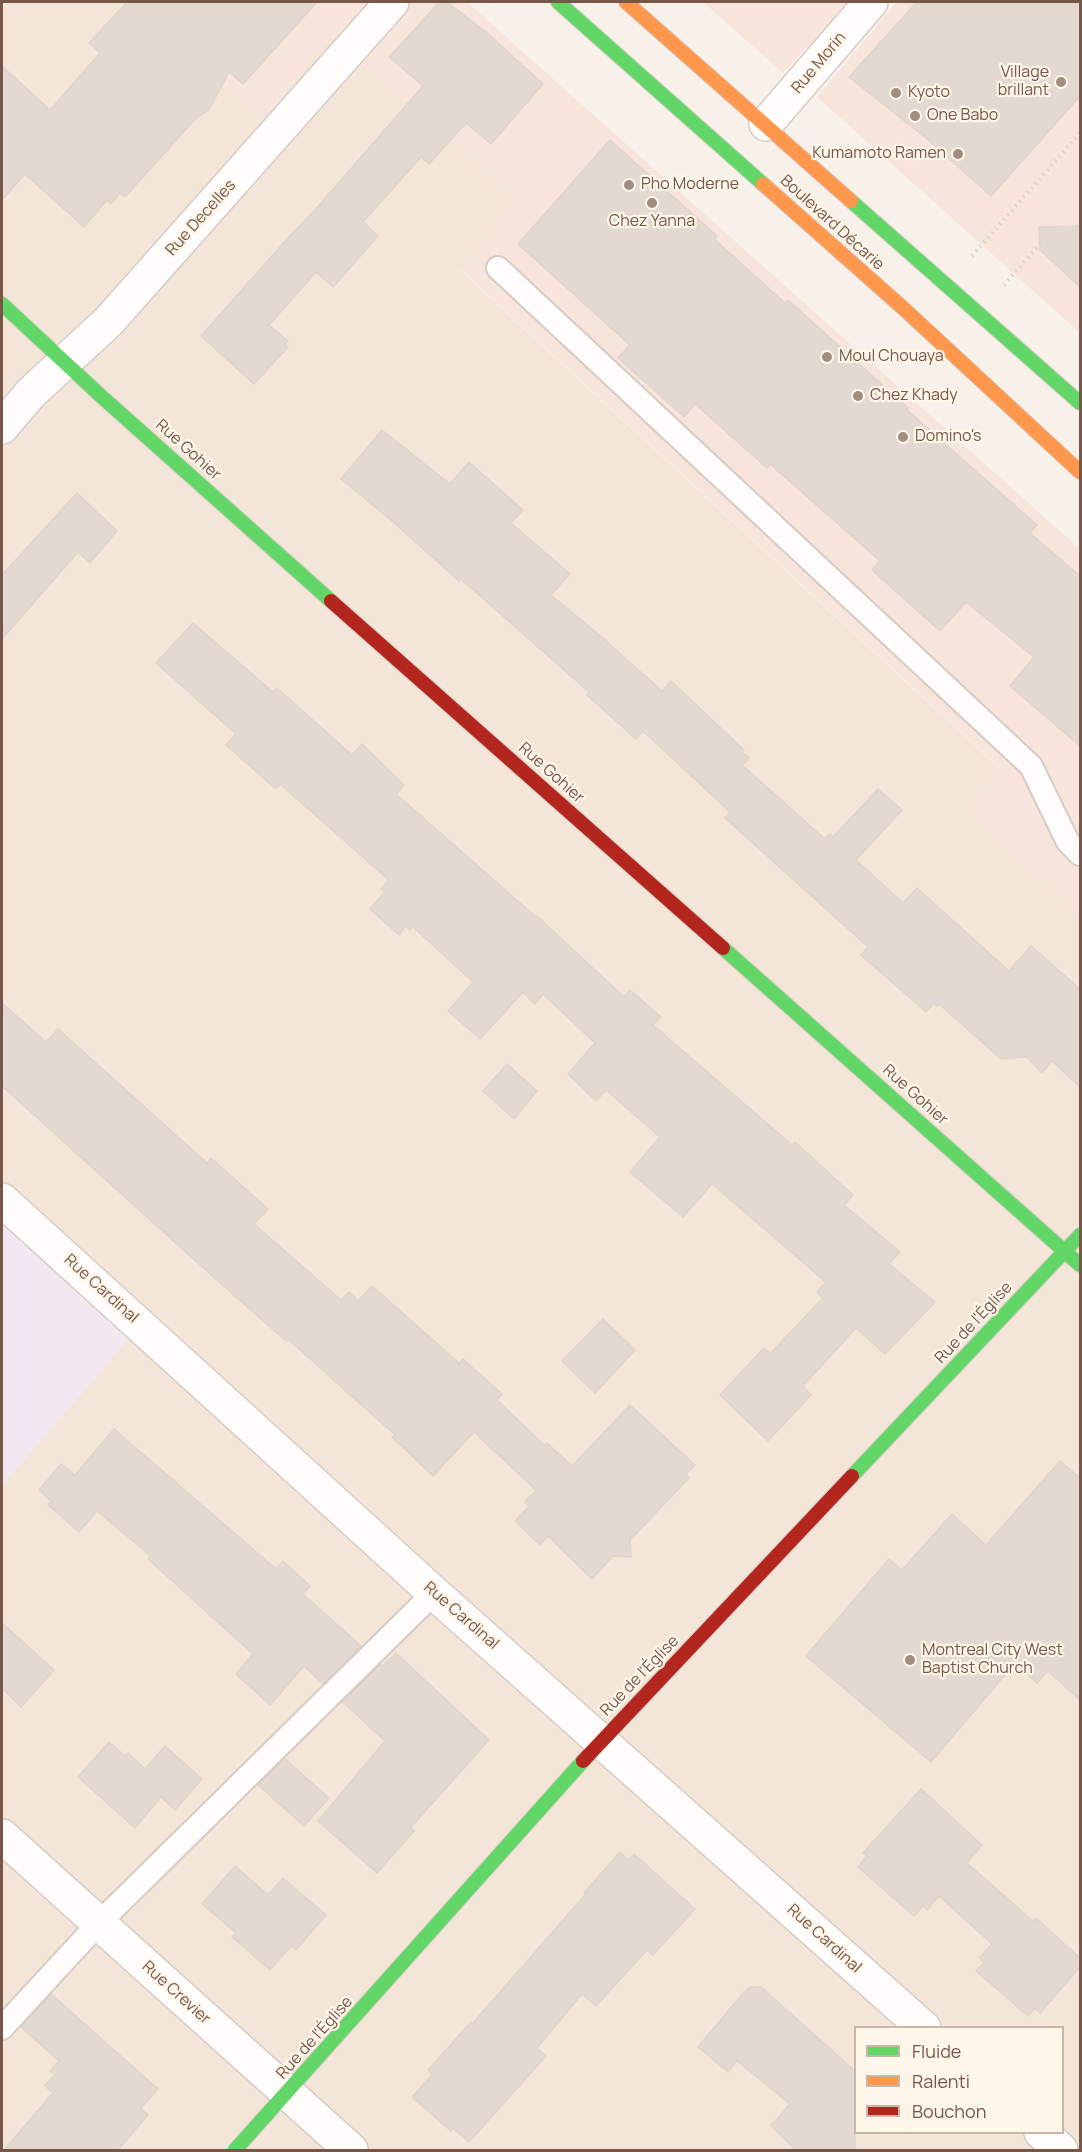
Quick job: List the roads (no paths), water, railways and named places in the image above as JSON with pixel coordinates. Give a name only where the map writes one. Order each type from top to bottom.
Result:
[{"type":"street","name":"Rue Decelles","points":[[2,427],[31,393],[108,322],[392,2]]},
{"type":"street","name":"Boulevard Décarie","points":[[558,2],[903,308],[1080,472]]},
{"type":"street","name":"Boulevard Décarie","points":[[627,2],[1080,403]]},
{"type":"street","name":"Rue Morin","points":[[766,124],[871,2]]},
{"type":"street","name":"Rue Gohier","points":[[2,304],[1080,1265]]},
{"type":"street","name":"Rue Cardinal","points":[[2,1200],[434,1593],[922,2026]]},
{"type":"street","name":"Rue de l'Église","points":[[235,2151],[602,1740],[1080,1235]]},
{"type":"street","name":"Rue Crevier","points":[[2,1836],[351,2151]]},
{"type":"street","points":[[1042,2134],[1061,2151]]},
{"type":"lane","points":[[498,268],[1030,766],[1068,842],[1080,854]]},
{"type":"lane","points":[[2,2028],[99,1923],[434,1593]]},
{"type":"place","name":"Village brillant","points":[[1061,82]]},
{"type":"place","name":"Kyoto","points":[[896,93]]},
{"type":"place","name":"One Babo","points":[[915,116]]},
{"type":"place","name":"Kumamoto Ramen","points":[[958,154]]},
{"type":"place","name":"Pho Moderne","points":[[629,185]]},
{"type":"place","name":"Chez Yanna","points":[[652,203]]},
{"type":"place","name":"Moul Chouaya","points":[[827,357]]},
{"type":"place","name":"Chez Khady","points":[[858,396]]},
{"type":"place","name":"Domino's","points":[[903,437]]},
{"type":"place","name":"Montreal City West Baptist Church","points":[[910,1660]]}]
